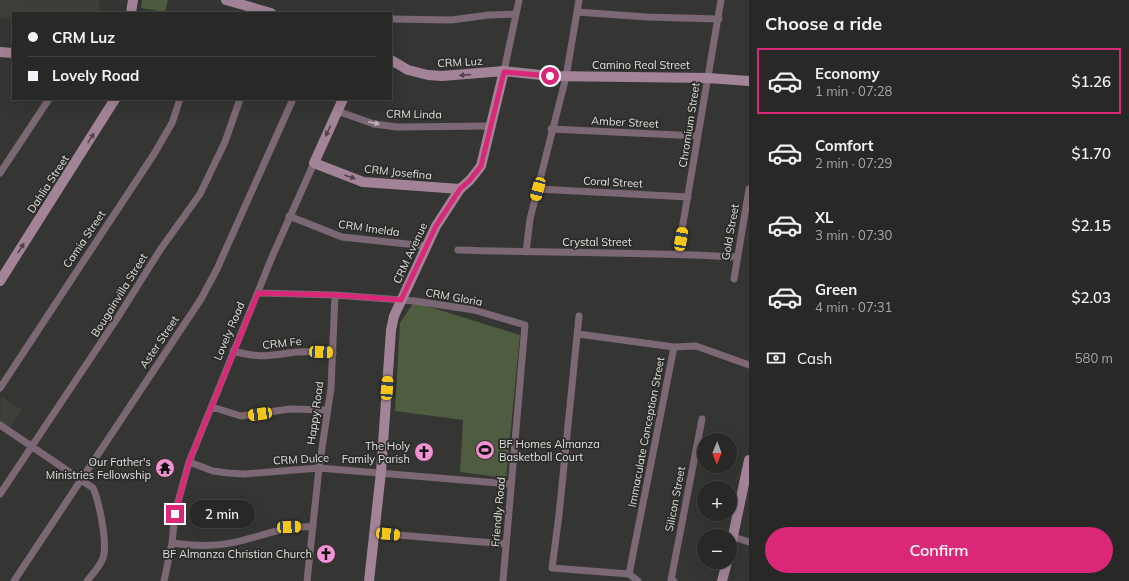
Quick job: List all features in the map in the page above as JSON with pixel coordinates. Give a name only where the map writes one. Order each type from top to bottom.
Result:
[{"type":"street","points":[[132,12],[133,0]]},
{"type":"street","points":[[226,0],[268,12]]},
{"type":"street","name":"CRM Avenue","points":[[369,581],[381,472],[391,330],[394,316],[436,226],[460,189],[470,180],[481,166],[492,126],[519,0]]},
{"type":"street","points":[[526,252],[530,219],[551,129],[566,77],[579,0]]},
{"type":"street","name":"Chromium Street","points":[[678,253],[721,0]]},
{"type":"street","points":[[577,12],[647,17],[718,19]]},
{"type":"street","points":[[392,19],[451,20],[489,14],[516,14]]},
{"type":"street","points":[[0,52],[12,53]]},
{"type":"street","name":"CRM Luz","points":[[392,61],[408,70],[428,75],[442,76],[504,72],[533,75]]},
{"type":"street","name":"Camino Real Street","points":[[533,75],[566,77],[708,78],[749,81]]},
{"type":"street","points":[[0,173],[48,100]]},
{"type":"street","name":"Dahlia Street","points":[[0,281],[114,100]]},
{"type":"street","name":"Camia Street","points":[[0,388],[154,154],[172,122],[180,100]]},
{"type":"street","name":"Bougainvilla Street","points":[[0,494],[118,317],[160,250],[200,194],[225,142],[240,100]]},
{"type":"street","name":"Aster Street","points":[[14,581],[201,299],[217,269],[293,100]]},
{"type":"street","name":"Lovely Road","points":[[164,581],[172,543],[175,514],[189,462],[233,351],[290,216],[337,111],[343,100]]},
{"type":"street","name":"CRM Linda","points":[[337,111],[374,124],[397,127],[492,126]]},
{"type":"street","name":"Amber Street","points":[[551,129],[698,136]]},
{"type":"street","name":"CRM Josefina","points":[[314,163],[363,182],[460,189]]},
{"type":"street","name":"Coral Street","points":[[538,189],[688,196]]},
{"type":"street","name":"Gold Street","points":[[734,279],[736,256],[749,189]]},
{"type":"street","name":"CRM Imelda","points":[[290,216],[342,237],[426,246]]},
{"type":"street","name":"Crystal Street","points":[[458,250],[678,253],[736,256]]},
{"type":"street","name":"CRM Gloria","points":[[258,293],[335,295],[401,300],[474,310],[525,325]]},
{"type":"street","name":"Happy Road","points":[[307,581],[333,353],[335,295]]},
{"type":"street","points":[[579,316],[559,515],[552,568],[629,574],[638,581]]},
{"type":"street","name":"Friendly Road","points":[[503,581],[525,325]]},
{"type":"street","points":[[578,334],[674,347]]},
{"type":"street","name":"Immaculate Conception Street","points":[[629,574],[674,347],[696,346],[749,365]]},
{"type":"street","name":"CRM Fe","points":[[233,351],[253,356],[266,357],[299,352],[333,353]]},
{"type":"street","points":[[212,407],[241,416],[290,409],[327,410]]},
{"type":"street","name":"Silicon Street","points":[[674,581],[671,580],[702,419]]},
{"type":"street","points":[[0,425],[93,488],[97,496],[104,545],[103,557],[87,581]]},
{"type":"street","points":[[735,529],[747,476],[749,460]]},
{"type":"street","name":"CRM Dulce","points":[[189,462],[213,470],[244,474],[319,468],[511,484]]},
{"type":"street","points":[[172,543],[210,547],[244,540],[289,527],[313,527]]},
{"type":"street","points":[[374,533],[506,544]]},
{"type":"street","points":[[737,538],[749,542]]},
{"type":"street","points":[[722,581],[725,569]]},
{"type":"shaded area","points":[[0,0],[99,0],[99,12],[12,12],[12,19],[0,18]]},
{"type":"shaded area","points":[[1,396],[22,410],[9,429],[0,422]]},
{"type":"green space","points":[[142,0],[168,0],[165,12],[141,8]]},
{"type":"green space","points":[[414,302],[520,335],[506,478],[460,472],[463,420],[395,411],[400,323]]},
{"type":"place","name":"BF Homes Almanza Basketball Court","points":[[485,450]]},
{"type":"place","name":"The Holy Family Parish","points":[[424,452]]},
{"type":"place","name":"Our Father's Ministries Fellowship","points":[[165,468]]},
{"type":"place","name":"BF Almanza Christian Church","points":[[326,554]]},
{"type":"route","points":[[175,514],[189,462],[233,351],[258,293],[335,295],[401,300],[436,226],[460,189],[470,180],[481,166],[487,148],[504,72],[550,76]]}]
